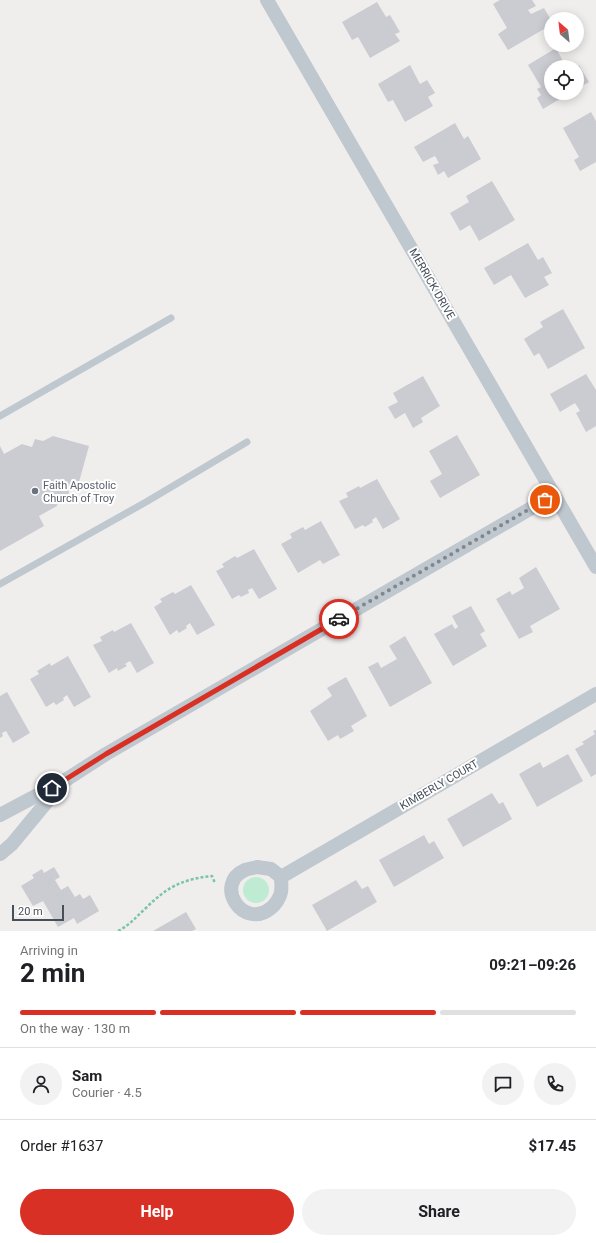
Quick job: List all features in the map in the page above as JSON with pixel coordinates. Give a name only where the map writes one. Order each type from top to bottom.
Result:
[{"type":"street","name":"MERRICK DRIVE","points":[[267,0],[596,568]]},
{"type":"street","points":[[0,815],[64,781],[113,750],[554,495]]},
{"type":"street","name":"KIMBERLY COURT","points":[[281,877],[596,694]]},
{"type":"street","points":[[0,854],[12,844],[64,781]]},
{"type":"lane","points":[[0,416],[171,318]]},
{"type":"lane","points":[[0,584],[146,502],[247,442]]},
{"type":"path","points":[[118,931],[131,924],[160,895],[174,886],[195,878],[212,876],[216,886]]},
{"type":"green space","points":[[256,877],[265,881],[269,890],[265,899],[256,903],[247,899],[243,890],[247,881]]},
{"type":"building","points":[[500,0],[532,0],[536,6],[528,10],[531,14],[544,8],[546,12],[544,12],[544,29],[508,50],[498,34],[507,28],[493,4]]},
{"type":"building","points":[[377,2],[386,17],[390,15],[400,32],[395,34],[400,41],[370,58],[358,37],[352,40],[342,22]]},
{"type":"building","points":[[549,52],[558,52],[562,60],[544,60],[544,100],[558,100],[543,109],[537,98],[541,95],[537,89],[541,87],[528,65]]},
{"type":"building","points":[[410,65],[420,84],[427,80],[435,93],[428,97],[433,106],[405,122],[393,100],[388,102],[378,84]]},
{"type":"building","points":[[584,74],[589,82],[584,85]]},
{"type":"building","points":[[591,112],[596,121],[596,162],[580,171],[574,160],[579,157],[563,128]]},
{"type":"building","points":[[455,123],[464,139],[468,136],[481,159],[448,178],[444,171],[438,175],[433,165],[439,163],[435,156],[423,162],[414,147]]},
{"type":"building","points":[[492,181],[515,220],[479,241],[470,225],[460,231],[450,213],[469,202],[466,196]]},
{"type":"building","points":[[528,243],[538,260],[543,257],[552,273],[544,277],[549,285],[525,298],[511,275],[494,285],[484,268]]},
{"type":"building","points":[[563,309],[585,348],[548,369],[539,353],[534,356],[524,339],[543,327],[540,322]]},
{"type":"building","points":[[586,374],[596,390],[596,426],[586,432],[576,413],[580,411],[575,403],[560,412],[550,394]]},
{"type":"building","points":[[423,376],[440,406],[421,418],[423,422],[413,428],[405,413],[395,419],[388,407],[398,402],[393,393]]},
{"type":"building","points":[[457,435],[480,475],[440,498],[430,481],[442,474],[429,451]]},
{"type":"building","name":"Faith Apostolic Church of Troy","points":[[53,436],[89,446],[79,482],[70,487],[68,496],[59,494],[57,506],[39,516],[44,526],[0,551],[0,446],[4,454],[22,444],[32,447],[35,439],[43,441]]},
{"type":"building","points":[[377,479],[400,519],[383,529],[376,517],[372,520],[373,522],[365,527],[363,525],[355,529],[339,501],[348,497],[346,493],[359,486],[360,488]]},
{"type":"building","points":[[321,521],[340,555],[323,564],[320,560],[298,573],[281,544],[292,538],[290,534],[303,527],[305,530]]},
{"type":"building","points":[[254,549],[277,589],[259,599],[252,588],[248,590],[249,593],[241,597],[239,595],[232,599],[216,571],[224,567],[222,564],[235,556],[237,558]]},
{"type":"building","points":[[536,567],[560,609],[530,626],[533,632],[519,639],[496,599],[510,591],[512,595],[524,588],[519,578]]},
{"type":"building","points":[[191,585],[215,625],[197,635],[190,623],[186,626],[187,628],[179,633],[177,630],[170,635],[154,607],[162,602],[160,599],[173,592],[175,594]]},
{"type":"building","points":[[471,606],[485,631],[480,634],[487,646],[453,666],[434,634],[452,624],[455,629],[458,627],[452,616]]},
{"type":"building","points":[[131,623],[154,663],[137,673],[130,661],[125,664],[127,666],[118,671],[117,668],[109,673],[93,645],[102,641],[100,637],[113,630],[114,632]]},
{"type":"building","points":[[405,636],[432,683],[390,707],[368,667],[378,662],[381,668],[397,659],[389,646]]},
{"type":"building","points":[[68,656],[91,697],[74,707],[67,695],[63,698],[64,700],[56,705],[54,702],[46,707],[30,679],[39,674],[37,671],[50,663],[51,666]]},
{"type":"building","points":[[346,677],[367,716],[351,726],[354,731],[340,739],[338,735],[328,741],[310,711],[332,696],[327,688]]},
{"type":"building","points":[[7,692],[30,733],[13,743],[6,731],[2,733],[3,736],[0,738],[0,696]]},
{"type":"building","points":[[596,730],[596,774],[591,777],[575,749],[584,744],[582,742],[595,734],[593,731]]},
{"type":"building","points":[[568,754],[583,781],[537,807],[519,774],[540,762],[543,768]]},
{"type":"building","points":[[492,793],[499,804],[503,802],[512,819],[463,847],[447,819]]},
{"type":"building","points":[[424,835],[429,844],[434,841],[444,858],[394,887],[379,860]]},
{"type":"building","points":[[54,867],[60,877],[55,880],[61,890],[68,886],[75,897],[80,894],[83,899],[90,895],[99,911],[77,924],[74,918],[58,927],[43,901],[33,906],[21,886],[34,878],[32,875],[42,869],[44,873]]},
{"type":"building","points":[[356,880],[362,889],[368,886],[377,902],[327,931],[312,905]]},
{"type":"building","points":[[186,912],[196,929],[192,931],[153,931]]},
{"type":"way so far","points":[[339,619],[545,500]]},
{"type":"place","name":"Faith Apostolic Church of Troy","points":[[35,491]]},
{"type":"route","points":[[52,788],[106,754],[339,619]]}]
